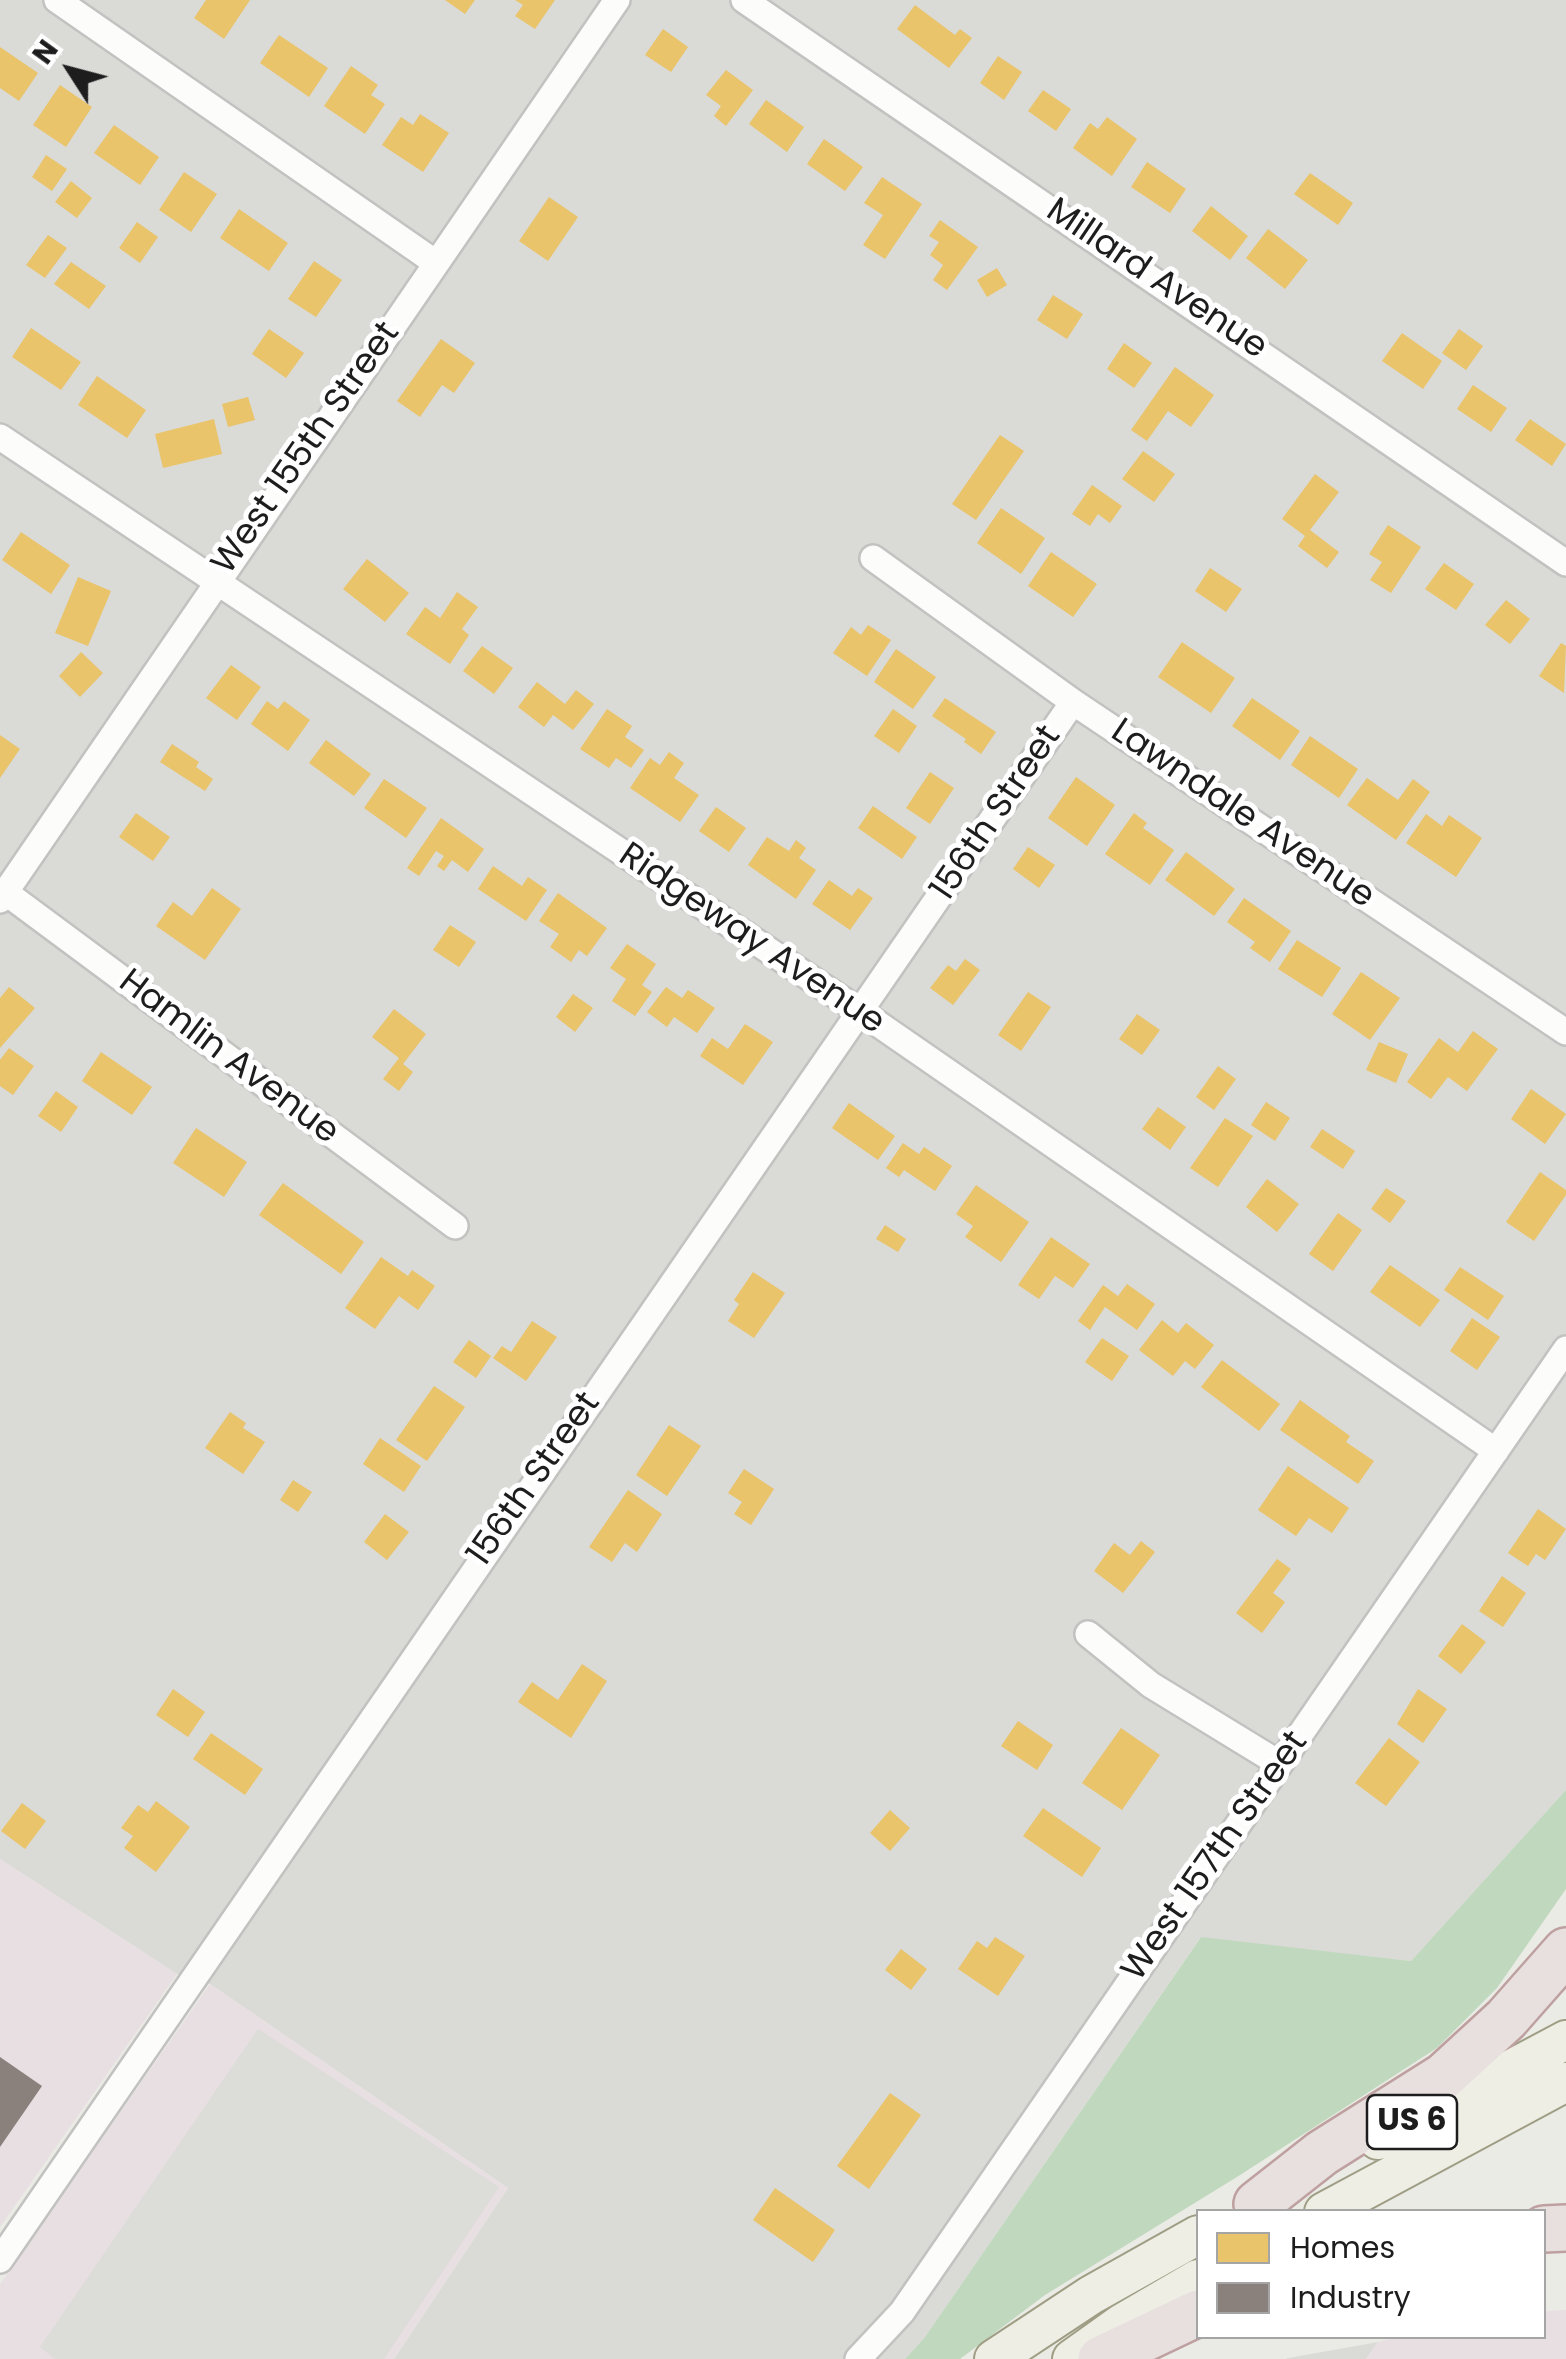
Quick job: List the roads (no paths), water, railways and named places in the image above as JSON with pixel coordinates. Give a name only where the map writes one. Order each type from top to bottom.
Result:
[{"type":"highway","points":[[1250,2208],[1322,2153],[1444,2076],[1506,2019],[1566,1951]]},
{"type":"highway","points":[[1101,2359],[1196,2314]]},
{"type":"main road","name":"US 6","points":[[1250,2208],[1566,2040]]},
{"type":"main road","name":"US 6","points":[[1330,2209],[1566,2082]]},
{"type":"main road","points":[[994,2359],[1091,2295],[1196,2236]]},
{"type":"main road","points":[[1072,2359],[1121,2324],[1196,2280]]},
{"type":"street","points":[[56,0],[436,262]]},
{"type":"street","name":"West 155th Street","points":[[2,895],[617,0]]},
{"type":"street","name":"Millard Avenue","points":[[744,0],[1566,563]]},
{"type":"street","name":"Ridgeway Avenue","points":[[0,437],[861,1012],[1496,1451]]},
{"type":"street","name":"Lawndale Avenue","points":[[874,558],[1073,702],[1566,1032]]},
{"type":"street","name":"156th Street","points":[[0,2260],[1073,702]]},
{"type":"street","name":"Hamlin Avenue","points":[[2,895],[454,1226]]},
{"type":"street","name":"West 157th Street","points":[[858,2359],[902,2312],[1566,1350]]},
{"type":"street","points":[[1088,1634],[1151,1684],[1280,1764]]}]
